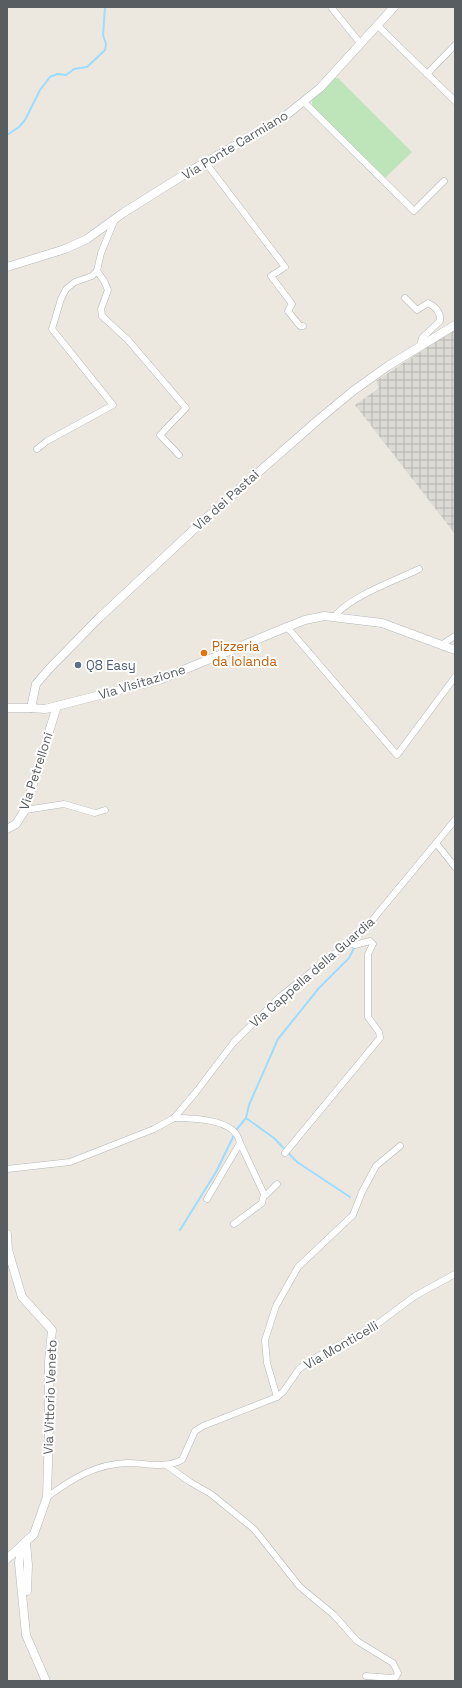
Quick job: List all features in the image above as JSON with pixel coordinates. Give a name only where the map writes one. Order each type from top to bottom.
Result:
[{"type":"street","points":[[331,7],[360,43]]},
{"type":"street","name":"Via Ponte Carmiano","points":[[7,267],[65,249],[87,239],[115,219],[190,171],[268,128],[304,102],[320,88],[394,7]]},
{"type":"street","points":[[377,25],[455,101]]},
{"type":"street","points":[[427,74],[455,45]]},
{"type":"street","points":[[304,102],[414,211],[444,181]]},
{"type":"street","points":[[206,163],[285,267],[271,276],[292,304],[288,310],[300,326],[303,326]]},
{"type":"street","points":[[38,449],[47,441],[113,405],[52,329],[61,298],[66,289],[75,282],[92,276],[97,272],[101,253],[115,219]]},
{"type":"street","points":[[97,272],[104,281],[108,290],[101,309],[102,316],[128,340],[186,408],[160,435],[179,455]]},
{"type":"street","points":[[404,298],[417,310],[428,304],[432,305],[441,316],[440,321],[422,338],[420,346]]},
{"type":"street","name":"Via dei Pastai","points":[[31,708],[36,684],[49,669],[99,618],[205,519],[347,396],[388,366],[455,325]]},
{"type":"street","points":[[334,617],[340,610],[357,598],[419,569]]},
{"type":"street","name":"Via Visitazione","points":[[7,708],[45,709],[159,680],[287,627],[306,620],[324,616],[382,622],[455,650]]},
{"type":"street","points":[[287,627],[397,755],[455,678]]},
{"type":"street","points":[[441,645],[455,636]]},
{"type":"street","name":"Via Petrelloni","points":[[7,829],[16,824],[25,810],[57,706]]},
{"type":"street","points":[[25,810],[64,804],[96,813],[105,810]]},
{"type":"street","name":"Via Cappella della Guardia","points":[[7,1169],[70,1162],[154,1129],[174,1118],[234,1042],[281,996],[365,929],[439,846],[455,820]]},
{"type":"street","points":[[439,846],[455,867]]},
{"type":"street","points":[[285,1153],[380,1038],[379,1032],[368,1017],[368,954],[373,944],[370,941],[357,944],[348,942]]},
{"type":"street","points":[[174,1118],[197,1118],[224,1125],[235,1133],[264,1194],[262,1203],[234,1224]]},
{"type":"street","points":[[208,1199],[240,1143]]},
{"type":"street","points":[[277,1397],[267,1363],[265,1340],[276,1306],[298,1267],[353,1215],[362,1192],[376,1166],[400,1146]]},
{"type":"street","points":[[264,1194],[266,1195],[277,1184]]},
{"type":"street","name":"Via Vittorio Veneto","points":[[7,1234],[8,1250],[22,1297],[52,1330],[48,1361],[49,1428],[47,1497],[34,1534],[7,1559]]},
{"type":"street","name":"Via Monticelli","points":[[47,1497],[71,1479],[108,1465],[126,1463],[175,1464],[182,1460],[186,1454],[195,1431],[203,1426],[277,1397],[283,1392],[299,1369],[311,1360],[376,1325],[415,1296],[455,1274]]},
{"type":"street","points":[[166,1465],[190,1482],[211,1494],[254,1529],[300,1587],[334,1615],[357,1641],[393,1663],[398,1673],[396,1677],[391,1678],[366,1676]]},
{"type":"street","points":[[30,1648],[26,1585],[34,1534]]},
{"type":"street","points":[[23,1545],[28,1565]]},
{"type":"street","points":[[23,1545],[19,1563],[26,1635],[30,1648],[46,1681]]},
{"type":"shaded area","points":[[455,329],[455,534],[355,405],[379,388],[376,381]]},
{"type":"green space","points":[[333,78],[338,78],[412,152],[385,178],[312,105],[312,99]]},
{"type":"waterway","points":[[7,135],[19,127],[25,120],[40,90],[50,77],[57,74],[66,75],[74,69],[87,67],[105,50],[106,44],[103,35],[105,7]]},
{"type":"waterway","points":[[180,1230],[216,1172],[237,1129],[246,1118],[249,1105],[278,1039],[319,988],[349,958],[355,946]]},
{"type":"waterway","points":[[246,1118],[274,1138],[297,1162],[350,1197]]},
{"type":"place","name":"Pizzeria da Iolanda","points":[[204,653]]},
{"type":"place","name":"Q8 Easy","points":[[78,665]]}]
